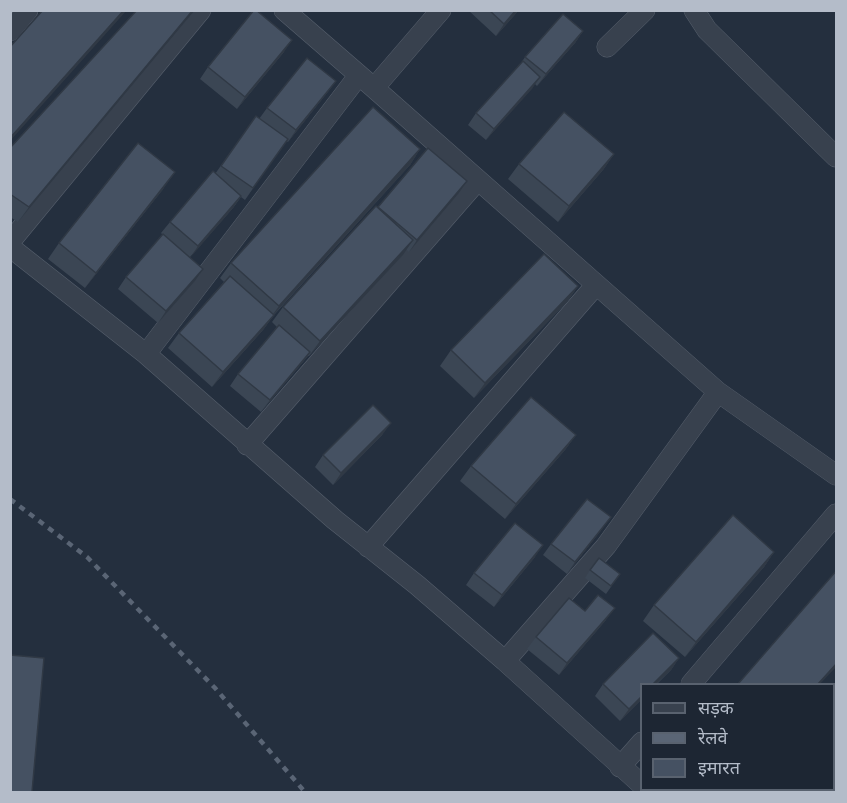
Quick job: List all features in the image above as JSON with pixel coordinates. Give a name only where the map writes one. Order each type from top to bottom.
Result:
[{"type":"street","points":[[10,31],[28,10]]},
{"type":"street","points":[[10,242],[201,10]]},
{"type":"street","points":[[284,10],[718,392],[837,475]]},
{"type":"street","points":[[146,354],[367,82],[441,10]]},
{"type":"street","points":[[607,47],[645,10]]},
{"type":"street","points":[[694,10],[707,30],[837,157]]},
{"type":"street","points":[[247,445],[478,180]]},
{"type":"street","points":[[10,247],[146,354],[247,445],[505,661],[640,783]]},
{"type":"street","points":[[368,547],[596,285]]},
{"type":"street","points":[[505,661],[606,546],[718,392]]},
{"type":"street","points":[[692,683],[837,514]]},
{"type":"street","points":[[620,767],[640,744]]},
{"type":"building","points":[[43,10],[124,10],[10,138],[10,47]]},
{"type":"building","points":[[137,10],[193,10],[29,207],[10,194],[10,148]]},
{"type":"building","points":[[254,10],[292,40],[245,97],[208,67]]},
{"type":"building","points":[[489,10],[516,10],[504,24]]},
{"type":"building","points":[[563,14],[583,31],[546,74],[525,57]]},
{"type":"building","points":[[307,58],[336,81],[296,130],[267,108]]},
{"type":"building","points":[[523,61],[540,77],[494,129],[476,113]]},
{"type":"building","points":[[373,107],[420,149],[279,306],[231,263]]},
{"type":"building","points":[[564,112],[614,154],[569,206],[519,164]]},
{"type":"building","points":[[256,116],[288,139],[253,188],[221,166]]},
{"type":"building","points":[[138,143],[175,172],[96,273],[59,243]]},
{"type":"building","points":[[428,148],[467,181],[417,240],[378,207]]},
{"type":"building","points":[[213,171],[241,196],[198,246],[170,222]]},
{"type":"building","points":[[376,206],[413,240],[320,341],[283,307]]},
{"type":"building","points":[[163,234],[203,269],[166,311],[126,277]]},
{"type":"building","points":[[544,254],[578,286],[485,383],[451,350]]},
{"type":"building","points":[[230,276],[274,315],[223,372],[179,333]]},
{"type":"building","points":[[279,325],[310,352],[270,400],[238,374]]},
{"type":"building","points":[[531,397],[576,435],[516,504],[471,466]]},
{"type":"building","points":[[373,405],[391,423],[341,473],[323,455]]},
{"type":"building","points":[[587,499],[611,517],[575,562],[551,544]]},
{"type":"building","points":[[733,515],[774,552],[696,642],[654,605]]},
{"type":"building","points":[[515,523],[543,545],[502,595],[474,573]]},
{"type":"building","points":[[599,558],[620,574],[611,586],[590,570]]},
{"type":"building","points":[[837,570],[837,663],[819,683],[739,683]]},
{"type":"building","points":[[598,595],[615,608],[567,663],[536,637],[569,598],[585,611]]},
{"type":"building","points":[[653,633],[679,658],[654,683],[640,683],[640,698],[629,709],[603,684]]},
{"type":"building","points":[[10,655],[44,658],[32,792],[10,792]]},
{"type":"building","points":[[837,689],[837,783],[835,785],[835,692]]},
{"type":"building","points":[[746,791],[829,791],[828,792]]},
{"type":"railway","points":[[10,499],[87,557],[215,688],[305,792]]}]
